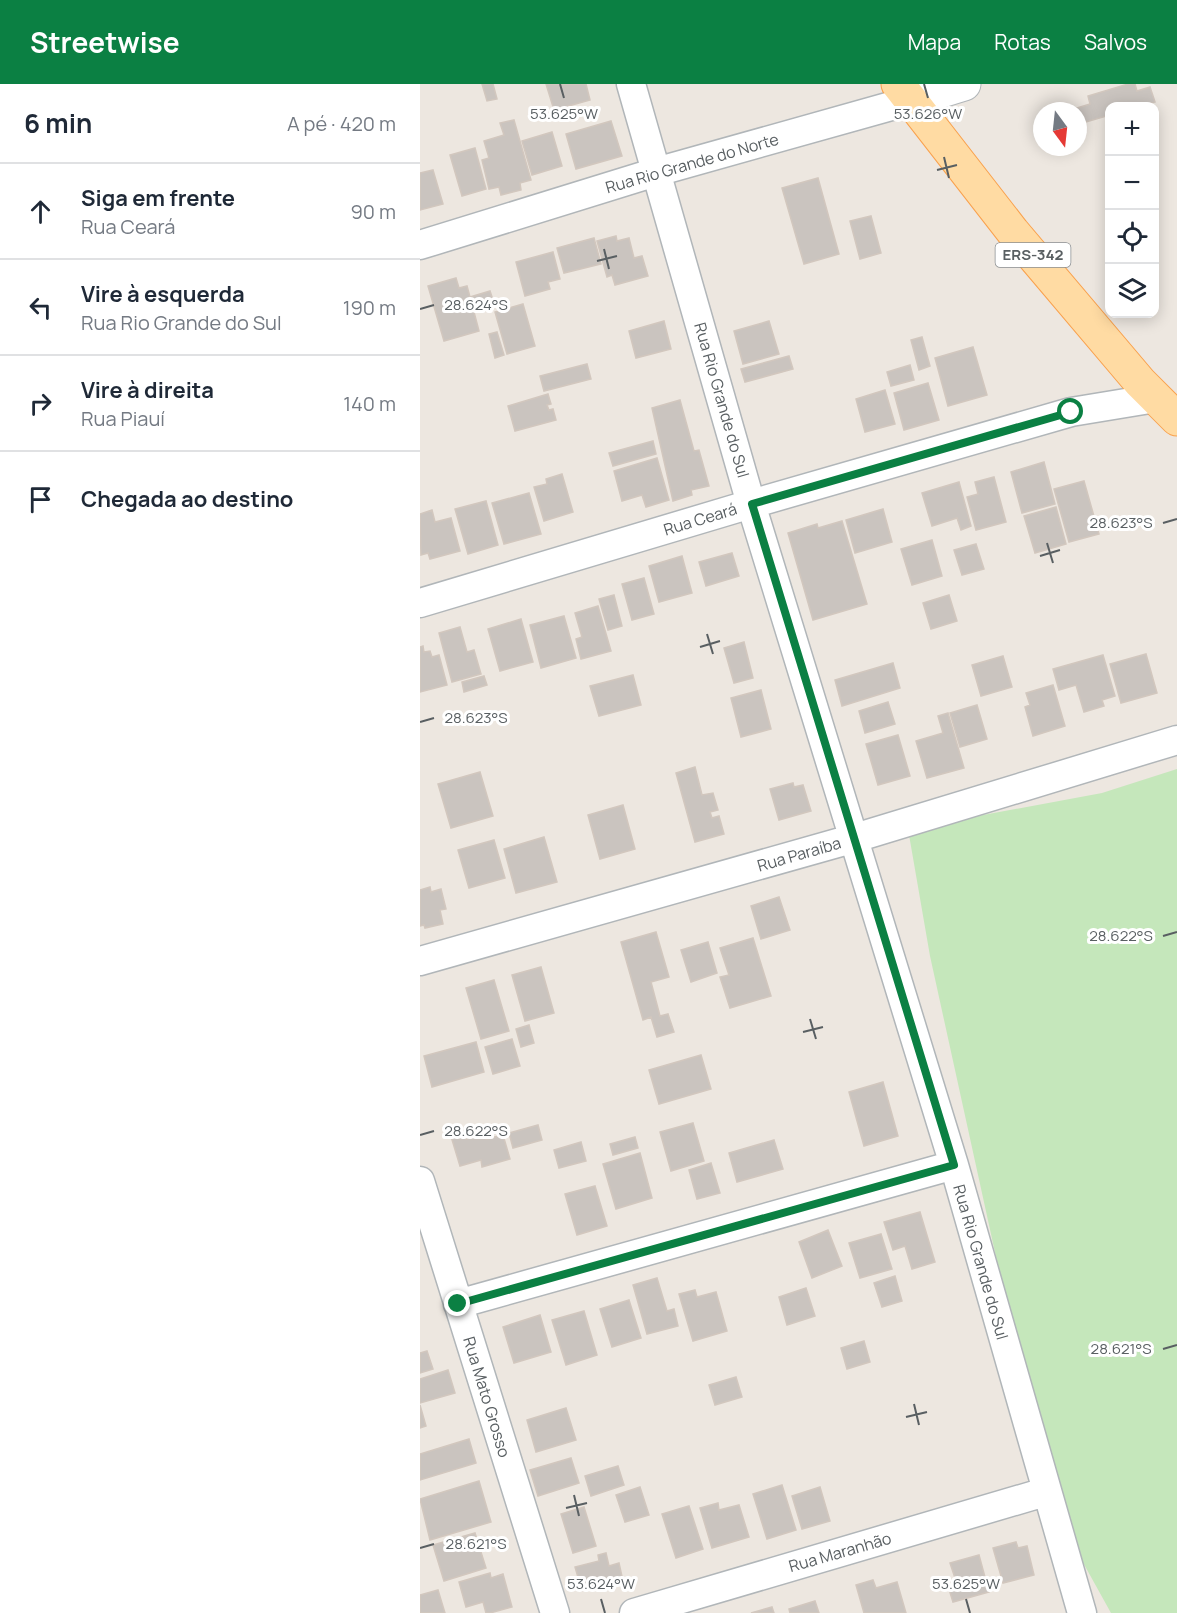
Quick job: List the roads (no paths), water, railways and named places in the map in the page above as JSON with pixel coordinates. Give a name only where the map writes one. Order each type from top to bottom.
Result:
[{"type":"main road","name":"ERS-342","points":[[903,92],[1013,232],[1166,409]]},
{"type":"street","name":"Rua Rio Grande do Sul","points":[[631,84],[752,504],[954,1165],[1045,1492],[1082,1613]]},
{"type":"street","name":"Rua Rio Grande do Norte","points":[[420,245],[903,92],[964,84]]},
{"type":"street","name":"Rua Ceará","points":[[420,603],[1071,412],[1166,409]]},
{"type":"street","name":"Rua Paraíba","points":[[420,962],[855,838],[1177,740]]},
{"type":"street","points":[[458,1304],[954,1165]]},
{"type":"street","name":"Rua Mato Grosso","points":[[420,1181],[555,1613]]},
{"type":"street","name":"Rua Maranhão","points":[[634,1613],[1045,1492]]}]
